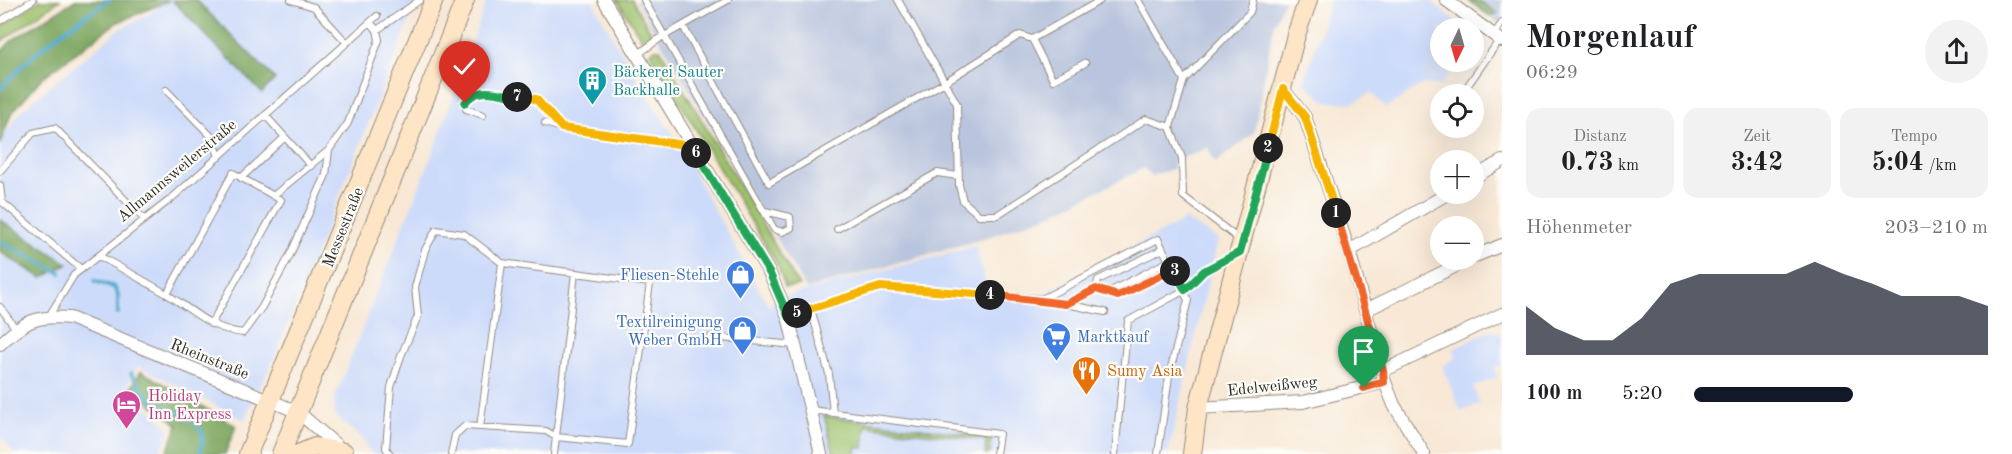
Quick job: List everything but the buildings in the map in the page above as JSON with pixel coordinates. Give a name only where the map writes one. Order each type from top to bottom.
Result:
[{"type":"street","name":"Messestraße","points":[[248,454],[434,0]]},
{"type":"street","name":"Messestraße","points":[[281,454],[465,0]]},
{"type":"street","points":[[604,0],[770,274],[788,316],[821,454]]},
{"type":"street","points":[[1192,454],[1198,408],[1296,35],[1308,0]]},
{"type":"street","points":[[1446,0],[1498,38]]},
{"type":"street","points":[[1283,89],[1305,117],[1349,251],[1384,377],[1394,405],[1424,454]]},
{"type":"street","points":[[1484,172],[1502,161]]},
{"type":"street","points":[[1349,251],[1430,204]]},
{"type":"street","points":[[1484,252],[1502,245]]},
{"type":"street","points":[[1366,310],[1448,270]]},
{"type":"street","name":"Edelweißweg","points":[[1198,408],[1303,402],[1384,377],[1502,314]]},
{"type":"street","name":"Rheinstraße","points":[[49,316],[70,318],[298,412],[345,453]]},
{"type":"street","points":[[0,344],[26,322],[49,316]]},
{"type":"street","points":[[298,454],[315,447],[345,453]]},
{"type":"lane","points":[[0,21],[33,0]]},
{"type":"lane","points":[[291,0],[314,7],[347,43]]},
{"type":"lane","points":[[314,7],[321,0]]},
{"type":"lane","points":[[377,30],[420,0]]},
{"type":"lane","points":[[644,0],[774,230],[782,232],[791,228],[790,217],[765,211]]},
{"type":"lane","points":[[637,55],[728,0]]},
{"type":"lane","points":[[898,0],[957,104],[958,176],[963,201],[979,215],[998,215],[1146,119],[1170,127]]},
{"type":"lane","points":[[683,26],[769,183],[1020,36],[1032,39],[1101,0]]},
{"type":"lane","points":[[1138,0],[1184,80]]},
{"type":"lane","points":[[1114,454],[1128,321],[1185,290],[1204,271],[1242,247],[1183,196],[1182,158],[1170,127],[1184,80],[1250,12],[1253,0]]},
{"type":"lane","name":"Allmannsweilerstraße","points":[[49,316],[74,275],[219,157],[377,16]]},
{"type":"lane","points":[[273,196],[330,150],[348,123],[380,40],[377,30],[370,22]]},
{"type":"lane","points":[[1469,84],[1498,38],[1502,23]]},
{"type":"lane","points":[[1032,39],[1053,80],[1085,63]]},
{"type":"lane","points":[[166,90],[213,138],[219,157]]},
{"type":"lane","points":[[483,114],[466,109],[465,103],[471,94],[477,92],[536,99],[562,128]]},
{"type":"lane","points":[[265,115],[311,166]]},
{"type":"lane","points":[[544,123],[562,128],[692,146]]},
{"type":"lane","points":[[0,171],[33,133],[55,128],[144,219]]},
{"type":"lane","points":[[241,178],[285,137]]},
{"type":"lane","points":[[99,256],[167,294],[211,324],[225,331],[243,333],[262,307],[290,255],[326,175],[330,150]]},
{"type":"lane","points":[[837,229],[937,173],[958,176]]},
{"type":"lane","points":[[167,294],[233,174],[281,200],[211,324]]},
{"type":"lane","points":[[0,185],[2,202],[81,269]]},
{"type":"lane","points":[[390,454],[386,448],[391,387],[400,356],[418,316],[414,287],[425,250],[436,230],[464,234],[502,263],[650,283],[628,444],[556,437],[546,431],[465,426],[455,435],[451,454]]},
{"type":"lane","points":[[1042,299],[1158,239],[1188,300],[1167,387],[1158,454]]},
{"type":"lane","points":[[1096,289],[1098,280],[1163,249]]},
{"type":"lane","points":[[1107,293],[1169,261]]},
{"type":"lane","points":[[480,427],[502,263]]},
{"type":"lane","points":[[1066,304],[1096,289],[1118,296],[1174,269]]},
{"type":"lane","points":[[554,454],[575,273]]},
{"type":"lane","points":[[788,316],[880,287],[1042,299],[1105,312]]},
{"type":"lane","points":[[0,307],[16,330]]},
{"type":"lane","points":[[812,309],[829,374],[833,413]]},
{"type":"lane","points":[[711,337],[795,345]]},
{"type":"lane","points":[[811,410],[999,434],[996,454]]},
{"type":"shaded area","points":[[161,0],[418,0],[276,354],[244,420],[138,366],[126,388],[170,429],[160,454],[14,454],[0,436],[0,140],[24,108],[121,28],[150,14]]},
{"type":"shaded area","points":[[487,0],[592,0],[637,80],[672,133],[769,307],[774,299],[976,246],[989,300],[1041,295],[1186,219],[1218,240],[1168,454],[372,454],[361,438],[334,414],[335,397],[437,142]]},
{"type":"shaded area","points":[[636,0],[1284,0],[1274,25],[1254,133],[1215,163],[1208,148],[1172,162],[1175,168],[1151,176],[1144,168],[1052,214],[979,240],[806,289]]},
{"type":"shaded area","points":[[1330,0],[1430,0],[1452,18],[1430,18],[1430,72],[1450,72],[1442,84],[1423,84],[1386,108],[1371,93],[1353,103],[1326,102],[1304,82]]},
{"type":"shaded area","points":[[1466,0],[1502,0],[1502,26]]},
{"type":"shaded area","points":[[1491,330],[1499,333],[1502,338],[1502,365],[1494,369],[1498,377],[1473,387],[1480,404],[1461,412],[1442,366],[1456,358],[1453,349]]},
{"type":"green space","points":[[40,0],[60,0],[0,42],[0,28]]},
{"type":"green space","points":[[75,0],[170,0],[116,23],[41,79],[11,114],[0,145],[0,53],[12,40]]},
{"type":"green space","points":[[172,0],[196,0],[275,79],[262,93]]},
{"type":"green space","points":[[617,0],[632,0],[653,36],[644,43]]},
{"type":"green space","points":[[1468,0],[1478,0],[1497,13],[1491,17]]},
{"type":"green space","points":[[655,49],[660,49],[799,286],[785,287],[778,266],[650,53]]},
{"type":"green space","points":[[0,220],[68,264],[42,278],[0,252]]},
{"type":"green space","points":[[141,371],[236,426],[225,454],[166,454],[178,425],[131,388]]},
{"type":"green space","points":[[824,416],[991,437],[990,454],[985,454],[986,440],[866,426],[864,448],[857,447],[856,454],[834,454]]},
{"type":"waterway","points":[[0,90],[37,52],[109,0]]},
{"type":"waterway","points":[[0,242],[61,273]]},
{"type":"waterway","points":[[95,281],[114,287],[118,295],[118,313]]},
{"type":"waterway","points":[[131,373],[144,392],[155,402],[191,419],[197,425],[202,441],[200,454]]},
{"type":"place","name":"Bäckerei Sauter Backhalle","points":[[592,106]]},
{"type":"place","name":"Fliesen-Stehle","points":[[740,300]]},
{"type":"place","name":"Textilreinigung Weber GmbH","points":[[743,356]]},
{"type":"place","name":"Marktkauf","points":[[1056,362]]},
{"type":"place","name":"Sumy Asia","points":[[1086,396]]},
{"type":"place","name":"Holiday Inn Express","points":[[127,430]]},
{"type":"route","points":[[465,103],[471,94],[477,92],[536,99],[562,128],[692,146],[770,274],[788,316],[880,287],[1042,299],[1066,304],[1096,289],[1118,296],[1174,269],[1185,290],[1204,271],[1240,252],[1283,89],[1305,117],[1349,251],[1383,371],[1384,382],[1364,388]]}]
